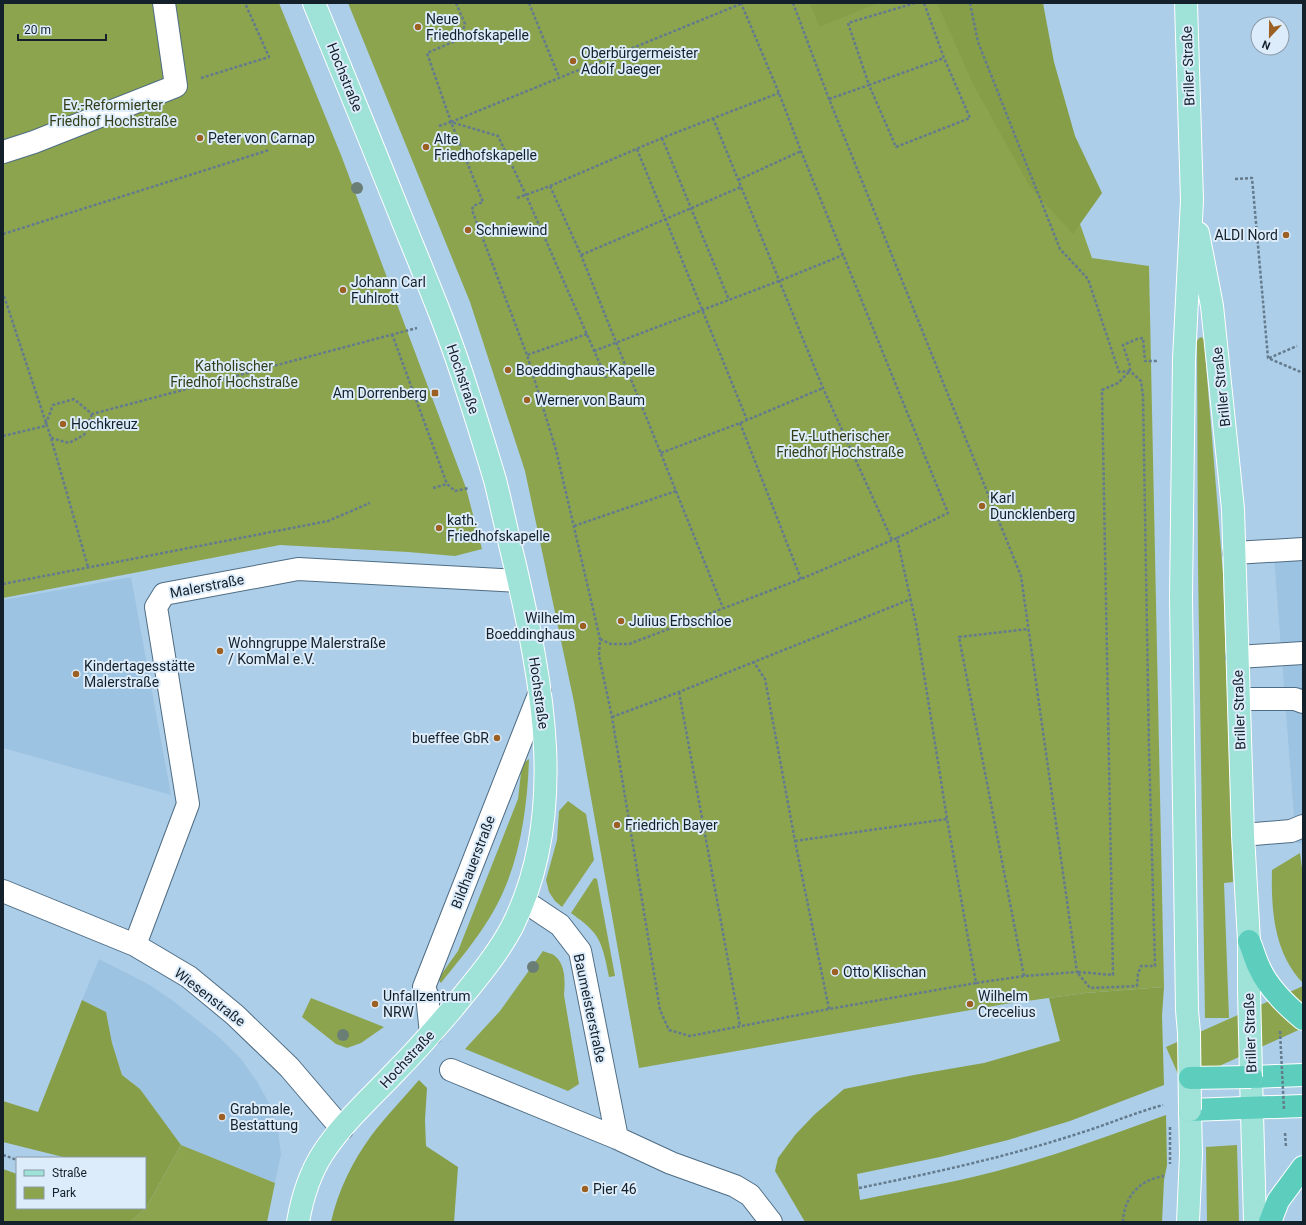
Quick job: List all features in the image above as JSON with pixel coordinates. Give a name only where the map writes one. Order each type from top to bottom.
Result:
[{"type":"highway","points":[[1250,941],[1259,969],[1269,984],[1279,997],[1303,1019]]},
{"type":"highway","points":[[1190,1078],[1292,1075]]},
{"type":"highway","points":[[1190,1110],[1252,1116],[1289,1109]]},
{"type":"highway","points":[[1270,1222],[1278,1201],[1303,1167]]},
{"type":"main road","name":"Hochstraße","points":[[298,1222],[301,1206],[312,1174],[323,1154],[342,1129],[431,1034],[496,954],[511,928],[524,901],[540,843],[544,808],[546,764],[540,692],[518,581],[495,482],[467,388],[443,321],[314,3]]},
{"type":"main road","name":"Briller Straße","points":[[1186,3],[1192,200],[1184,360],[1181,598],[1187,1009],[1192,1154],[1188,1222]]},
{"type":"main road","name":"Briller Straße","points":[[1192,200],[1212,306],[1232,508],[1243,835],[1250,941],[1249,991],[1255,1222]]},
{"type":"street","points":[[3,152],[34,142],[176,86],[164,3]]},
{"type":"street","points":[[1234,553],[1303,548]]},
{"type":"street","name":"Malerstraße","points":[[135,945],[188,804],[156,607],[164,594],[298,569],[518,581]]},
{"type":"street","points":[[1237,657],[1303,653]]},
{"type":"street","name":"Bildhauerstraße","points":[[431,1034],[427,995],[424,987],[540,692]]},
{"type":"street","points":[[1239,698],[1295,699],[1303,702]]},
{"type":"street","points":[[1243,835],[1291,832],[1303,826]]},
{"type":"street","name":"Wiesenstraße","points":[[3,891],[135,945],[189,978],[236,1015],[289,1066],[342,1129]]},
{"type":"street","name":"Baumeisterstraße","points":[[524,901],[560,925],[580,951],[617,1138]]},
{"type":"street","points":[[451,1070],[617,1138],[676,1165],[735,1186],[750,1195],[771,1222]]},
{"type":"path","points":[[176,86],[269,57],[245,3]]},
{"type":"path","points":[[456,3],[465,24],[460,39],[427,53],[451,122],[483,202],[473,206],[472,210],[527,355],[556,450],[600,638],[599,656],[612,717],[660,1010],[669,1030],[690,1036],[829,1009],[1024,976],[1077,972],[1113,975],[1102,390],[1118,382],[1130,371]]},
{"type":"path","points":[[529,3],[559,77]]},
{"type":"path","points":[[439,126],[742,3],[780,93],[801,152],[948,513],[897,538],[801,579],[629,644],[611,644],[600,638]]},
{"type":"path","points":[[793,3],[1021,576],[1077,972],[1090,988],[1137,986],[1138,974],[1141,966],[1154,966],[1143,396],[1141,381],[1130,371],[1130,366],[1123,345],[1143,338],[1144,361]]},
{"type":"path","points":[[915,3],[848,23],[869,85],[896,147],[970,118],[944,58],[924,3]]},
{"type":"path","points":[[970,3],[978,42],[1060,249],[1088,279],[1119,372],[1130,371]]},
{"type":"path","points":[[830,99],[944,58]]},
{"type":"path","points":[[517,198],[550,186],[662,138],[780,93]]},
{"type":"path","points":[[713,118],[822,388],[892,540]]},
{"type":"path","points":[[451,122],[498,136],[526,195],[606,378]]},
{"type":"path","points":[[662,138],[729,300]]},
{"type":"path","points":[[638,149],[747,420]]},
{"type":"path","points":[[3,234],[269,150]]},
{"type":"path","points":[[738,180],[801,152]]},
{"type":"path","points":[[1235,179],[1252,178],[1268,358]]},
{"type":"path","points":[[550,186],[581,255],[723,608]]},
{"type":"path","points":[[581,255],[741,187]]},
{"type":"path","points":[[594,351],[779,281],[843,255]]},
{"type":"path","points":[[4,296],[51,438],[88,567]]},
{"type":"path","points":[[92,414],[443,321]]},
{"type":"path","points":[[392,334],[447,484],[456,491],[495,482]]},
{"type":"path","points":[[527,355],[587,334]]},
{"type":"path","points":[[1268,358],[1297,346]]},
{"type":"path","points":[[1268,358],[1303,373]]},
{"type":"path","points":[[661,453],[740,423],[822,388]]},
{"type":"path","points":[[46,426],[53,405],[74,399],[92,414]]},
{"type":"path","points":[[51,438],[69,443],[84,435],[92,414]]},
{"type":"path","points":[[740,423],[801,579]]},
{"type":"path","points":[[3,436],[46,426]]},
{"type":"path","points":[[433,488],[447,484]]},
{"type":"path","points":[[574,526],[676,491]]},
{"type":"path","points":[[3,584],[328,521],[370,503]]},
{"type":"path","points":[[897,538],[917,632],[947,819],[976,983]]},
{"type":"path","points":[[612,717],[679,692],[753,661],[911,599]]},
{"type":"path","points":[[1024,976],[959,637],[1028,629]]},
{"type":"path","points":[[753,661],[765,679],[795,840],[829,1009]]},
{"type":"path","points":[[679,692],[740,1026]]},
{"type":"path","points":[[795,840],[947,819]]},
{"type":"path","points":[[1280,1031],[1292,1075],[1289,1109]]},
{"type":"path","points":[[859,1188],[944,1171],[1013,1153],[1077,1134],[1151,1108]]},
{"type":"path","points":[[1285,1133],[1286,1148],[1303,1167]]},
{"type":"path","points":[[3,1156],[16,1160]]},
{"type":"path","points":[[1123,1222],[1123,1212],[1129,1197],[1140,1186],[1152,1178],[1170,1175]]},
{"type":"shaded area","points":[[1303,555],[1303,843],[1296,843],[1274,557]]},
{"type":"shaded area","name":"Kindertagesstätte Malerstraße","points":[[131,577],[171,795],[3,748],[3,600]]},
{"type":"shaded area","points":[[99,959],[148,984],[172,1000],[220,1038],[241,1059],[258,1083],[271,1107],[278,1130],[281,1155],[275,1183],[181,1145],[140,1089],[122,1075],[112,1043],[106,1012],[82,1000]]},
{"type":"green space","name":"Katholischer Friedhof Hochstraße","points":[[3,3],[279,3],[341,155],[466,488],[482,549],[455,556],[280,545],[3,598]]},
{"type":"green space","name":"Ev.-Lutherischer Friedhof Hochstraße","points":[[348,3],[977,3],[1080,224],[1092,258],[1149,266],[1164,987],[1085,993],[1005,1004],[639,1068],[574,702],[525,471],[470,302]]},
{"type":"green space","points":[[810,3],[878,3],[819,27]]},
{"type":"green space","points":[[937,3],[1043,3],[1054,62],[1075,136],[1102,193],[1073,234],[1030,187],[973,84]]},
{"type":"green space","points":[[1202,337],[1204,340],[1223,573],[1233,882],[1224,883],[1229,1018],[1205,1018],[1198,567],[1197,341]]},
{"type":"green space","points":[[529,759],[523,824],[519,845],[506,886],[485,925],[441,983],[438,979],[458,951],[518,799],[522,764]]},
{"type":"green space","points":[[568,801],[586,814],[594,860],[562,907],[555,901],[549,892],[546,880],[557,840],[559,811]]},
{"type":"green space","points":[[1300,853],[1303,876],[1303,983],[1293,971],[1280,945],[1276,930],[1272,900],[1272,870]]},
{"type":"green space","points":[[594,878],[597,879],[615,976],[609,977],[603,951],[592,930],[571,913]]},
{"type":"green space","points":[[543,951],[552,954],[559,960],[564,974],[564,995],[579,1084],[568,1091],[465,1049],[500,1011]]},
{"type":"green space","points":[[1303,986],[1303,1028],[1182,1083],[1166,1047]]},
{"type":"green space","points":[[1164,987],[1162,1016],[1164,1085],[1070,1121],[1008,1140],[940,1157],[857,1174],[860,1200],[958,1180],[1034,1161],[1166,1115],[1167,1165],[1164,1180],[1162,1222],[805,1222],[775,1171],[778,1158],[795,1135],[814,1115],[844,1089],[984,1063],[1060,1041],[1049,998],[1085,993]]},
{"type":"green space","points":[[311,998],[384,1027],[361,1043],[347,1048],[336,1044],[302,1017]]},
{"type":"green space","points":[[82,1000],[106,1012],[112,1043],[122,1075],[140,1089],[181,1145],[146,1208],[146,1157],[63,1157],[3,1142],[3,1101],[38,1112]]},
{"type":"green space","points":[[419,1080],[427,1088],[425,1120],[426,1146],[458,1167],[454,1222],[331,1222],[346,1177],[364,1146],[376,1129]]},
{"type":"green space","points":[[181,1145],[275,1183],[267,1222],[130,1222],[146,1208]]},
{"type":"green space","points":[[1237,1145],[1239,1222],[1207,1222],[1206,1147]]},
{"type":"green space","points":[[3,1169],[16,1174],[16,1209],[145,1209],[130,1222],[3,1222]]},
{"type":"place","name":"Neue Friedhofskapelle","points":[[418,27]]},
{"type":"place","name":"Oberbürgermeister Adolf Jaeger","points":[[573,61]]},
{"type":"place","name":"Peter von Carnap","points":[[200,138]]},
{"type":"place","name":"Alte Friedhofskapelle","points":[[426,147]]},
{"type":"place","name":"Schniewind","points":[[468,230]]},
{"type":"place","name":"ALDI Nord","points":[[1286,235]]},
{"type":"place","name":"Johann Carl Fuhlrott","points":[[343,290]]},
{"type":"place","name":"Boeddinghaus-Kapelle","points":[[508,370]]},
{"type":"place","name":"Am Dorrenberg","points":[[435,393]]},
{"type":"place","name":"Werner von Baum","points":[[527,400]]},
{"type":"place","name":"Hochkreuz","points":[[63,424]]},
{"type":"place","name":"Karl Duncklenberg","points":[[982,506]]},
{"type":"place","name":"kath. Friedhofskapelle","points":[[439,528]]},
{"type":"place","name":"Julius Erbschloe","points":[[621,621]]},
{"type":"place","name":"Wilhelm Boeddinghaus","points":[[583,626]]},
{"type":"place","name":"Wohngruppe Malerstraße / KomMal e.V.","points":[[220,651]]},
{"type":"place","name":"Kindertagesstätte Malerstraße","points":[[76,674]]},
{"type":"place","name":"bueffee GbR","points":[[497,738]]},
{"type":"place","name":"Friedrich Bayer","points":[[617,825]]},
{"type":"place","name":"Otto Klischan","points":[[835,972]]},
{"type":"place","name":"Unfallzentrum NRW","points":[[375,1004]]},
{"type":"place","name":"Wilhelm Crecelius","points":[[970,1004]]},
{"type":"place","name":"Grabmale, Bestattung","points":[[222,1117]]},
{"type":"place","name":"Pier 46","points":[[585,1189]]},
{"type":"park label","name":"Ev.-Reformierter Friedhof Hochstraße","points":[[113,114]]}]
